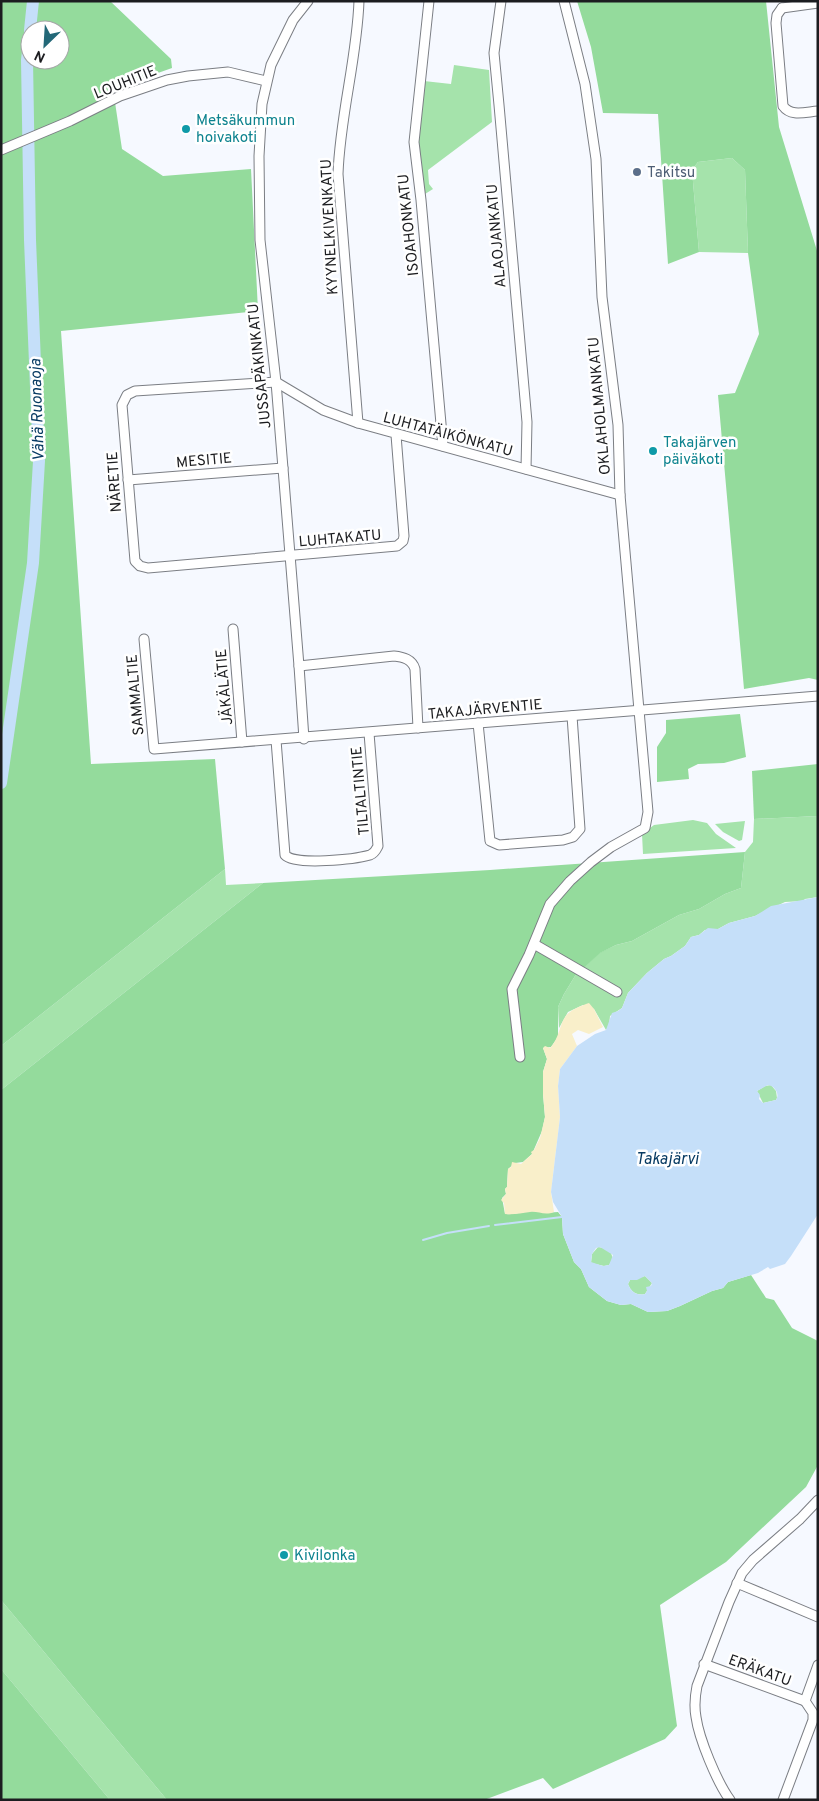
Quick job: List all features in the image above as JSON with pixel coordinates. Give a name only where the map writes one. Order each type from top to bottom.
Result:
[{"type":"street","name":"JUSSAPÄKINKATU","points":[[304,738],[276,382],[262,265],[259,217],[261,116],[266,81],[276,52],[293,20],[308,1]]},
{"type":"street","name":"KYYNELKIVENKATU","points":[[358,423],[349,333],[338,174],[340,136],[357,35],[359,1]]},
{"type":"street","name":"ISOAHONKATU","points":[[429,1],[414,142],[423,220],[443,446]]},
{"type":"street","name":"ALAOJANKATU","points":[[501,1],[494,64],[526,422],[526,469]]},
{"type":"street","name":"OKLAHOLMANKATU","points":[[534,944],[555,896],[611,847],[642,831],[647,825],[648,812],[620,495],[618,425],[602,297],[596,159],[585,84],[564,1]]},
{"type":"street","points":[[818,3],[780,4],[776,17],[783,106],[788,111],[795,113],[818,112]]},
{"type":"street","name":"LOUHITIE","points":[[2,149],[35,136],[120,96],[167,80],[228,72],[266,81]]},
{"type":"street","name":"LUHTATÄIKÖNKATU","points":[[276,382],[323,410],[358,423],[396,435],[443,446],[620,495]]},
{"type":"street","name":"NÄRETIE","points":[[276,382],[135,391],[127,395],[122,402],[122,407],[134,559],[140,566],[148,568],[290,556]]},
{"type":"street","name":"LUHTAKATU","points":[[290,556],[395,547],[400,544],[404,536],[396,435]]},
{"type":"street","name":"MESITIE","points":[[128,480],[283,468]]},
{"type":"street","name":"JÄKÄLÄTIE","points":[[233,629],[242,742]]},
{"type":"street","name":"SAMMALTIE","points":[[144,639],[154,749]]},
{"type":"street","points":[[299,666],[394,656],[408,659],[415,668],[418,728]]},
{"type":"street","name":"TAKAJÄRVENTIE","points":[[154,749],[818,696]]},
{"type":"street","points":[[478,723],[489,837],[492,843],[499,845],[562,840],[572,837],[580,829],[572,716]]},
{"type":"street","name":"TILTALTINTIE","points":[[276,740],[284,853],[288,858],[297,861],[336,860],[371,854],[376,851],[378,846],[369,733]]},
{"type":"street","points":[[520,1057],[512,989],[534,944],[617,992]]},
{"type":"street","points":[[730,1800],[704,1746],[695,1715],[697,1686],[704,1664],[742,1573],[753,1560],[808,1512],[818,1500]]},
{"type":"street","points":[[808,1512],[818,1517]]},
{"type":"street","points":[[737,1583],[818,1616]]},
{"type":"street","name":"ERÄKATU","points":[[704,1664],[806,1701]]},
{"type":"street","points":[[783,1800],[813,1720],[812,1709],[806,1701],[818,1665]]},
{"type":"green space","points":[[1,1],[110,1],[171,59],[172,68],[113,89],[122,149],[163,176],[251,169],[258,311],[61,331],[91,764],[215,759],[225,869],[1,1046]]},
{"type":"green space","points":[[577,1],[766,1],[779,127],[818,254],[818,680],[809,678],[744,689],[718,395],[735,393],[759,334],[748,253],[745,170],[732,158],[698,162],[692,170],[699,252],[668,264],[658,114],[603,113],[591,47]]},
{"type":"green space","points":[[454,65],[489,70],[492,122],[428,170],[429,184],[433,189],[425,194],[417,136],[424,81],[451,84]]},
{"type":"green space","points":[[732,158],[745,170],[748,253],[699,252],[692,170],[698,162]]},
{"type":"green space","points":[[740,714],[746,757],[724,763],[698,764],[688,769],[689,779],[657,782],[657,747],[666,733],[666,720]]},
{"type":"green space","points":[[818,764],[818,816],[754,819],[752,771]]},
{"type":"green space","points":[[818,816],[818,897],[803,901],[785,902],[755,916],[729,923],[718,929],[705,930],[699,935],[691,937],[685,946],[664,959],[647,973],[628,993],[622,1008],[610,1016],[609,1026],[606,1030],[594,1009],[583,1005],[568,1012],[559,1028],[558,1007],[564,994],[575,976],[599,953],[616,945],[632,941],[679,915],[699,909],[725,894],[741,888],[745,852],[753,842],[754,819]]},
{"type":"green space","points":[[693,820],[707,823],[716,834],[736,848],[643,854],[642,834],[654,825]]},
{"type":"green space","points":[[745,821],[742,840],[739,841],[723,832],[715,824]]},
{"type":"green space","points":[[745,852],[741,888],[725,894],[699,909],[679,915],[632,941],[616,945],[600,953],[575,976],[558,1007],[558,1037],[551,1047],[543,1048],[547,1059],[543,1072],[545,1117],[542,1131],[532,1154],[523,1162],[515,1163],[508,1169],[506,1194],[502,1198],[505,1214],[534,1211],[558,1212],[562,1217],[563,1234],[574,1262],[581,1269],[589,1287],[607,1301],[621,1305],[631,1304],[648,1312],[667,1311],[723,1288],[728,1282],[751,1275],[766,1298],[774,1300],[792,1328],[818,1341],[818,1465],[806,1487],[726,1562],[660,1605],[677,1726],[665,1739],[553,1789],[543,1778],[484,1800],[167,1800],[1,1600],[1,1090],[263,883],[490,870]]},
{"type":"green space","points":[[225,869],[226,885],[263,883],[1,1090],[1,1046]]},
{"type":"green space","points":[[771,1085],[776,1091],[777,1098],[776,1100],[763,1103],[757,1091]]},
{"type":"green space","points":[[598,1247],[604,1248],[611,1253],[613,1259],[609,1265],[604,1266],[591,1263],[592,1254]]},
{"type":"green space","points":[[645,1276],[652,1283],[645,1294],[635,1293],[628,1284],[630,1280]]},
{"type":"green space","points":[[1,1600],[167,1800],[110,1800],[1,1669]]},
{"type":"green space","points":[[1,1669],[110,1800],[1,1800]]},
{"type":"sand","points":[[589,1003],[603,1027],[589,1034],[578,1030],[572,1034],[577,1046],[560,1069],[558,1086],[560,1117],[551,1192],[554,1212],[548,1214],[533,1212],[505,1214],[504,1203],[501,1200],[506,1194],[508,1169],[511,1167],[512,1162],[521,1164],[532,1154],[531,1152],[540,1138],[545,1117],[543,1072],[547,1059],[543,1048],[545,1046],[550,1048],[554,1044],[566,1015],[574,1009]]},
{"type":"water","name":"Takajärvi","points":[[818,897],[818,1214],[785,1264],[770,1269],[768,1267],[758,1273],[728,1282],[723,1288],[667,1311],[648,1312],[631,1304],[621,1305],[607,1301],[589,1287],[581,1269],[574,1262],[563,1234],[562,1217],[553,1202],[551,1192],[560,1117],[558,1086],[560,1069],[577,1046],[595,1034],[606,1030],[612,1013],[622,1008],[628,993],[647,973],[664,959],[685,946],[691,937],[699,935],[708,928],[718,929],[729,923],[755,916],[771,906]],"holes":[[[768,1085],[776,1091],[777,1098],[776,1100],[763,1103],[759,1099],[760,1095],[757,1091]],[[600,1247],[613,1255],[609,1265],[603,1266],[591,1262],[592,1254],[596,1248]],[[645,1276],[652,1283],[651,1286],[646,1287],[647,1291],[645,1294],[637,1294],[629,1287],[630,1280],[637,1280]]]},
{"type":"waterway","name":"Vähä Ruonaoja","points":[[31,20],[33,1]]},
{"type":"waterway","name":"Vähä Ruonaoja","points":[[1,783],[33,563],[39,461],[30,240],[27,70]]},
{"type":"waterway","points":[[495,1225],[562,1217]]},
{"type":"waterway","points":[[423,1240],[447,1233],[489,1226]]},
{"type":"place","name":"Metsäkummun hoivakoti","points":[[186,129]]},
{"type":"place","name":"Takitsu","points":[[637,172]]},
{"type":"place","name":"Takajärven päiväkoti","points":[[653,451]]},
{"type":"place","name":"Kivilonka","points":[[284,1555]]}]
